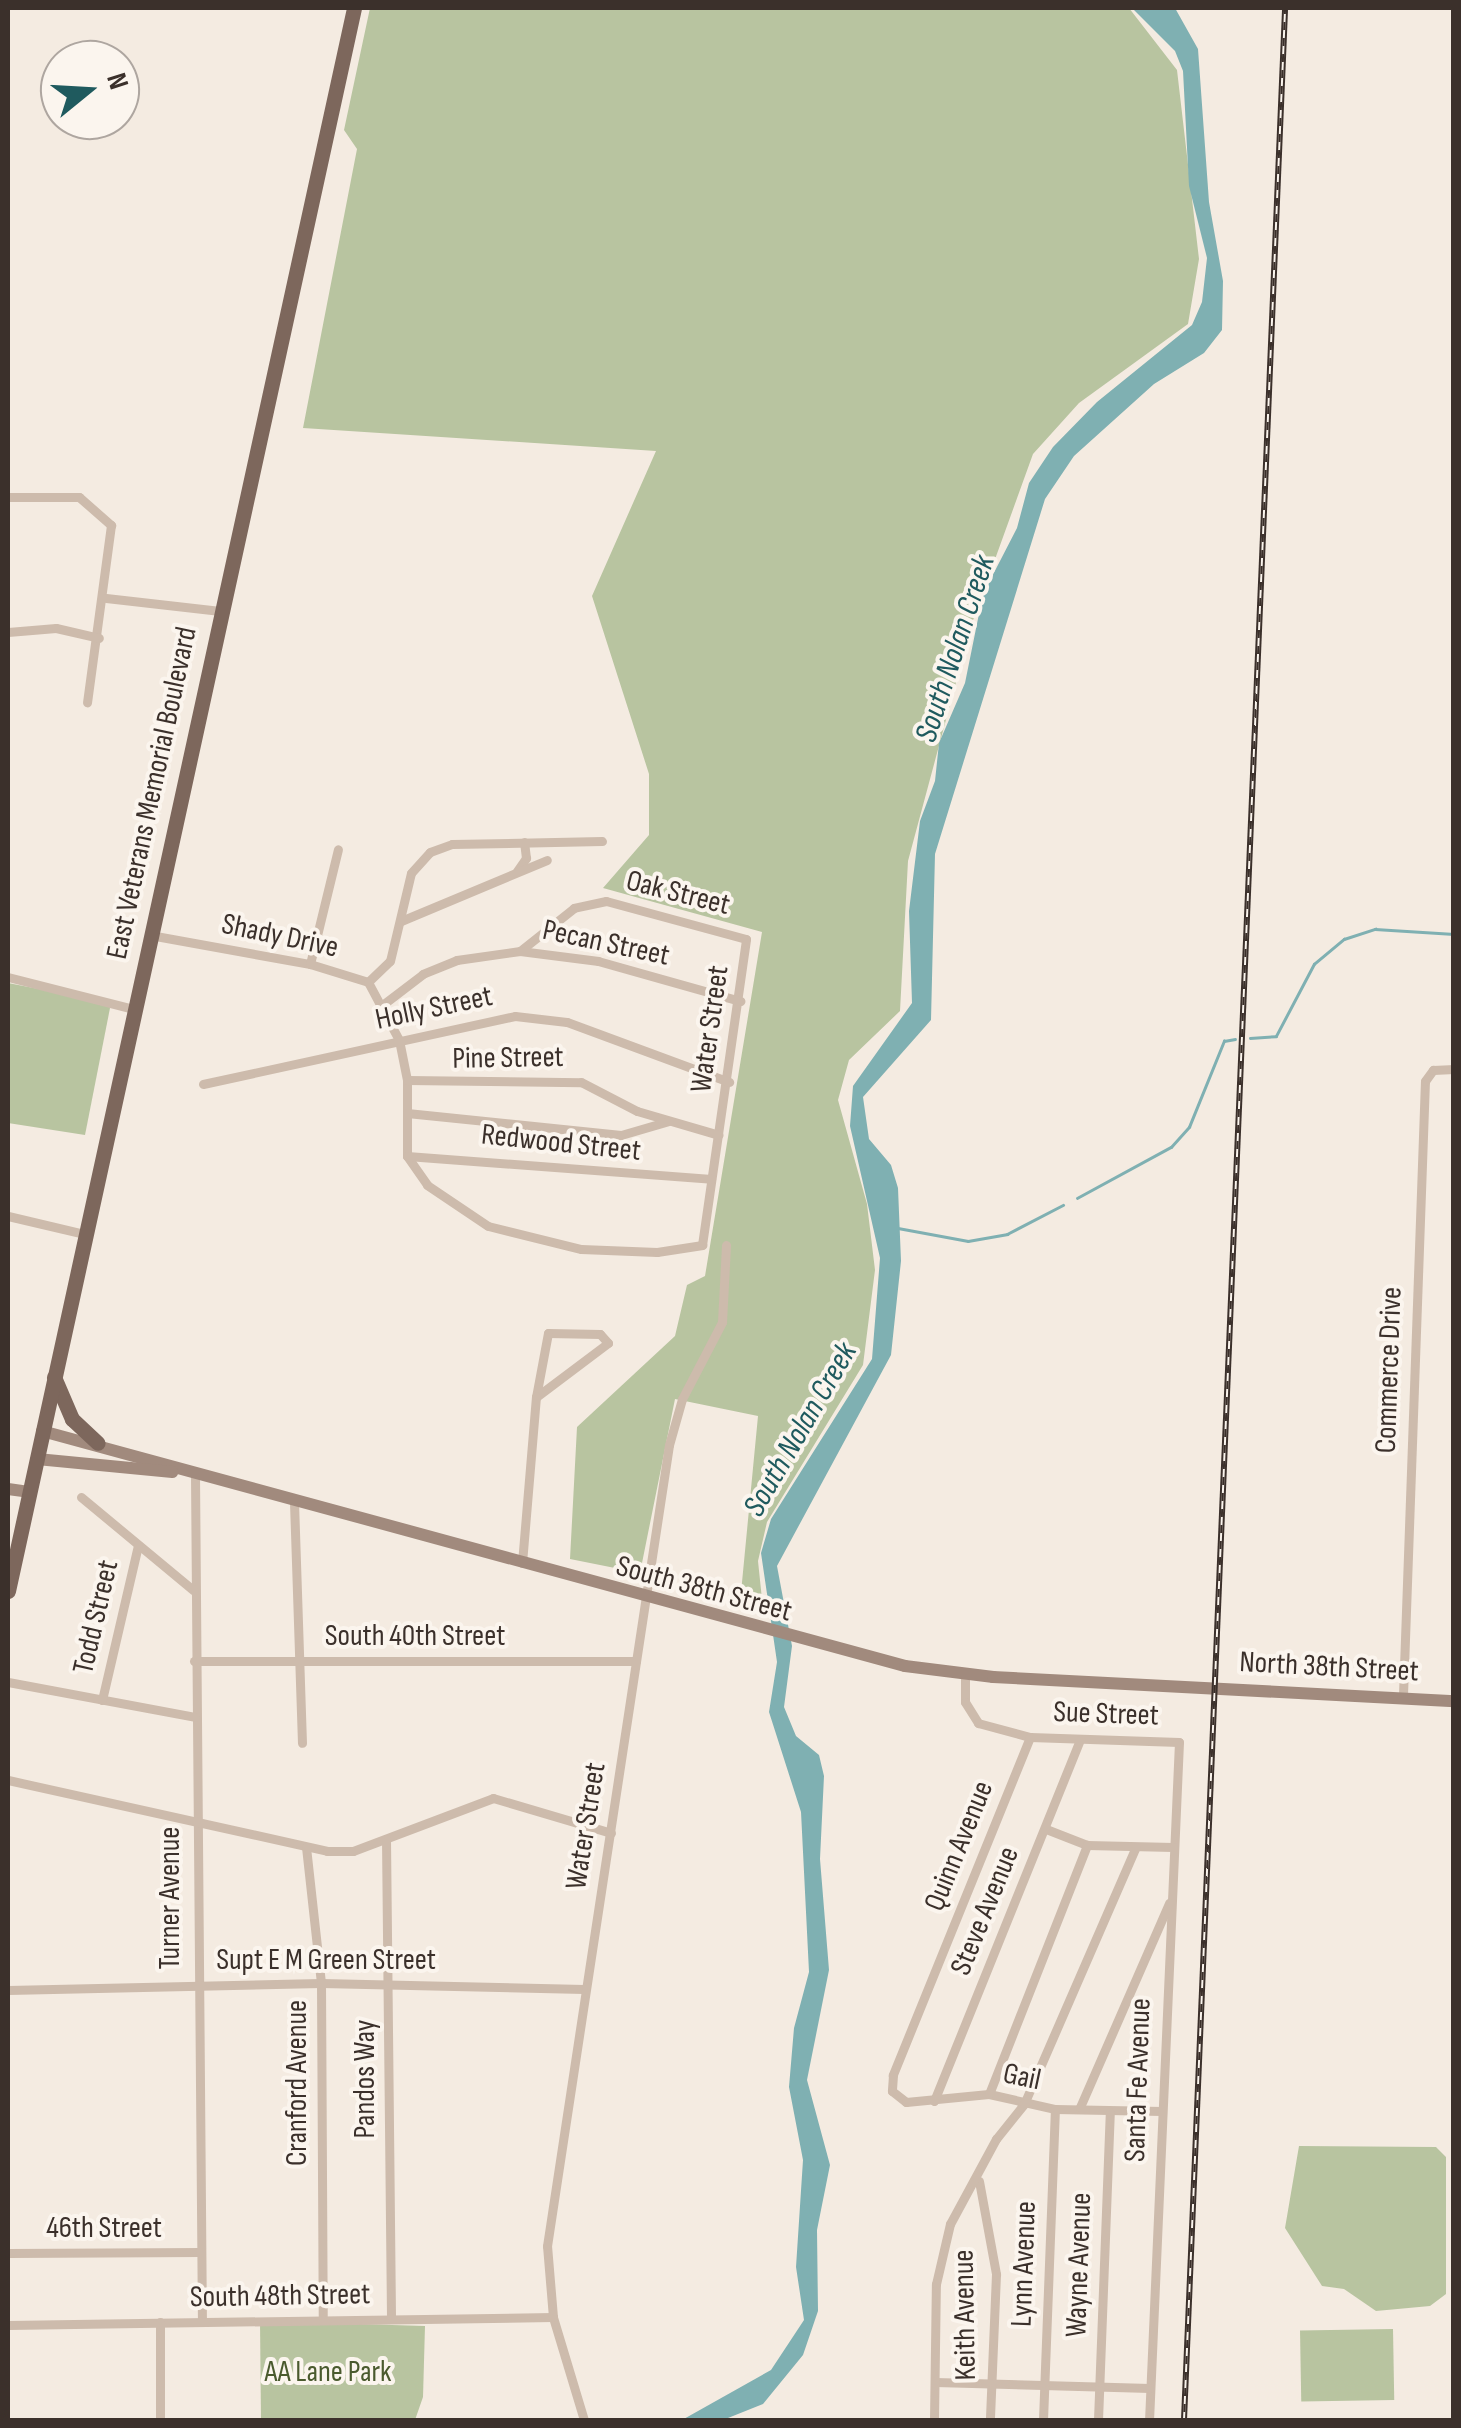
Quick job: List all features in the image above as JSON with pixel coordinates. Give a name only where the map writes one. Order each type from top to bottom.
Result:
[{"type":"main road","name":"East Veterans Memorial Boulevard","points":[[8,1591],[354,8]]},
{"type":"main road","points":[[54,1377],[72,1419],[98,1443]]},
{"type":"main road","name":"South 38th Street","points":[[42,1432],[98,1443],[194,1475],[817,1646],[965,1674],[1211,1687]]},
{"type":"main road","name":"South 38th Street","points":[[36,1459],[194,1475]]},
{"type":"main road","points":[[8,1489],[29,1492]]},
{"type":"main road","name":"North 38th Street","points":[[1211,1687],[1451,1697]]},
{"type":"street","points":[[8,497],[80,497],[104,513],[113,539],[87,702]]},
{"type":"street","points":[[106,598],[220,611]]},
{"type":"street","points":[[8,632],[56,628],[99,638]]},
{"type":"street","points":[[368,982],[390,961],[411,873],[430,852],[452,844],[602,841]]},
{"type":"street","points":[[515,874],[524,865],[524,842]]},
{"type":"street","points":[[310,964],[338,849]]},
{"type":"street","points":[[401,920],[548,860]]},
{"type":"street","name":"Oak Street","points":[[520,951],[574,908],[606,901],[746,939]]},
{"type":"street","name":"Shady Drive","points":[[150,935],[310,964],[368,982],[385,1003],[399,1040],[407,1080],[407,1156]]},
{"type":"street","name":"Water Street","points":[[407,1156],[427,1185],[488,1226],[581,1250],[657,1252],[702,1246],[729,1082],[746,939]]},
{"type":"street","points":[[385,1003],[423,974],[457,960],[520,951]]},
{"type":"street","name":"Pecan Street","points":[[520,951],[598,961],[740,1001]]},
{"type":"street","points":[[8,976],[134,1009]]},
{"type":"street","name":"Holly Street","points":[[203,1084],[515,1016],[567,1022],[729,1082]]},
{"type":"street","name":"Commerce Drive","points":[[1403,1695],[1424,1081],[1434,1070],[1454,1069]]},
{"type":"street","name":"Pine Street","points":[[407,1080],[580,1082],[669,1121],[719,1135]]},
{"type":"street","points":[[407,1113],[622,1135],[669,1121]]},
{"type":"street","name":"Redwood Street","points":[[407,1156],[710,1179]]},
{"type":"street","points":[[8,1216],[86,1234]]},
{"type":"street","name":"Water Street","points":[[584,2420],[552,2317],[547,2246],[674,1420],[722,1322],[726,1246]]},
{"type":"street","points":[[522,1565],[536,1396],[548,1333],[607,1339],[604,1352],[536,1396]]},
{"type":"street","name":"Turner Avenue","points":[[194,1475],[202,2322]]},
{"type":"street","points":[[81,1497],[194,1590]]},
{"type":"street","points":[[294,1502],[302,1744]]},
{"type":"street","name":"Todd Street","points":[[102,1700],[138,1544]]},
{"type":"street","name":"South 40th Street","points":[[194,1661],[636,1661]]},
{"type":"street","points":[[965,1674],[964,1695],[978,1723],[1030,1736]]},
{"type":"street","points":[[8,1682],[194,1717]]},
{"type":"street","name":"Sue Street","points":[[1030,1736],[1179,1742]]},
{"type":"street","name":"Quinn Avenue","points":[[893,2075],[1030,1736]]},
{"type":"street","name":"Steve Avenue","points":[[934,2101],[1080,1738]]},
{"type":"street","name":"Santa Fe Avenue","points":[[1149,2420],[1179,1742]]},
{"type":"street","points":[[8,1780],[306,1847],[353,1851],[493,1798],[610,1834]]},
{"type":"street","points":[[1046,1829],[1087,1844],[1173,1847]]},
{"type":"street","name":"Pandos Way","points":[[386,1839],[391,2319]]},
{"type":"street","points":[[988,2094],[1087,1844]]},
{"type":"street","name":"Cranford Avenue","points":[[306,1847],[321,1983],[324,2320]]},
{"type":"street","points":[[934,2420],[936,2284],[950,2224],[979,2181],[996,2138],[1024,2104],[1136,1847]]},
{"type":"street","points":[[1080,2106],[1171,1901]]},
{"type":"street","name":"Supt E M Green Street","points":[[8,1990],[321,1983],[584,1990]]},
{"type":"street","name":"Gail","points":[[893,2075],[892,2091],[906,2102],[988,2094],[1056,2109],[1080,2106],[1110,2112],[1162,2111]]},
{"type":"street","name":"Lynn Avenue","points":[[1043,2420],[1056,2109]]},
{"type":"street","name":"Wayne Avenue","points":[[1098,2420],[1110,2112]]},
{"type":"street","name":"Keith Avenue","points":[[979,2181],[996,2274],[990,2420]]},
{"type":"street","name":"46th Street","points":[[8,2253],[201,2252]]},
{"type":"street","name":"South 48th Street","points":[[8,2325],[552,2317]]},
{"type":"street","points":[[160,2322],[160,2420]]},
{"type":"street","points":[[935,2382],[1044,2381],[1100,2390],[1150,2388]]},
{"type":"green space","points":[[370,8],[1129,8],[1177,70],[1199,259],[1188,324],[1079,403],[1033,454],[972,623],[908,861],[900,1011],[849,1060],[838,1100],[867,1204],[875,1270],[863,1365],[767,1522],[758,1561],[763,1609],[740,1603],[758,1416],[675,1399],[640,1573],[570,1559],[577,1427],[675,1336],[687,1285],[705,1276],[762,932],[603,888],[649,835],[649,774],[592,596],[656,451],[303,428],[357,149],[344,130]]},
{"type":"green space","points":[[8,983],[111,1003],[85,1135],[8,1123]]},
{"type":"green space","points":[[1299,2146],[1436,2147],[1446,2157],[1446,2294],[1430,2306],[1376,2311],[1344,2289],[1322,2286],[1285,2228]]},
{"type":"green space","name":"AA Lane Park","points":[[260,2321],[425,2326],[423,2397],[415,2420],[261,2420]]},
{"type":"green space","points":[[1393,2329],[1394,2400],[1301,2402],[1300,2331]]},
{"type":"water","points":[[1132,8],[1175,8],[1198,49],[1209,202],[1223,281],[1222,330],[1204,353],[1154,384],[1074,456],[1045,499],[935,854],[931,1020],[863,1097],[869,1139],[891,1165],[898,1188],[901,1261],[891,1355],[777,1566],[792,1646],[784,1707],[796,1736],[819,1755],[824,1776],[820,1859],[829,1970],[807,2080],[830,2165],[817,2230],[818,2311],[803,2355],[763,2404],[723,2420],[682,2420],[771,2370],[804,2320],[796,2267],[803,2160],[789,2087],[794,2028],[809,1972],[801,1812],[769,1712],[777,1662],[761,1553],[771,1519],[872,1359],[880,1258],[850,1126],[853,1086],[912,1003],[909,911],[920,821],[935,781],[939,743],[965,683],[983,594],[1017,528],[1029,483],[1053,447],[1097,402],[1192,325],[1202,302],[1207,258],[1189,186],[1183,71],[1175,51]]},
{"type":"waterway","points":[[1250,1038],[1276,1036],[1314,964],[1344,939],[1375,929],[1454,934]]},
{"type":"waterway","points":[[1077,1198],[1171,1147],[1189,1127],[1224,1041],[1235,1039]]},
{"type":"waterway","points":[[898,1228],[968,1241],[1007,1234],[1063,1205]]},
{"type":"railway","points":[[1184,2420],[1285,8]]},
{"type":"water label","name":"South Nolan Creek","points":[[956,649]]},
{"type":"water label","name":"South Nolan Creek","points":[[801,1430]]}]
